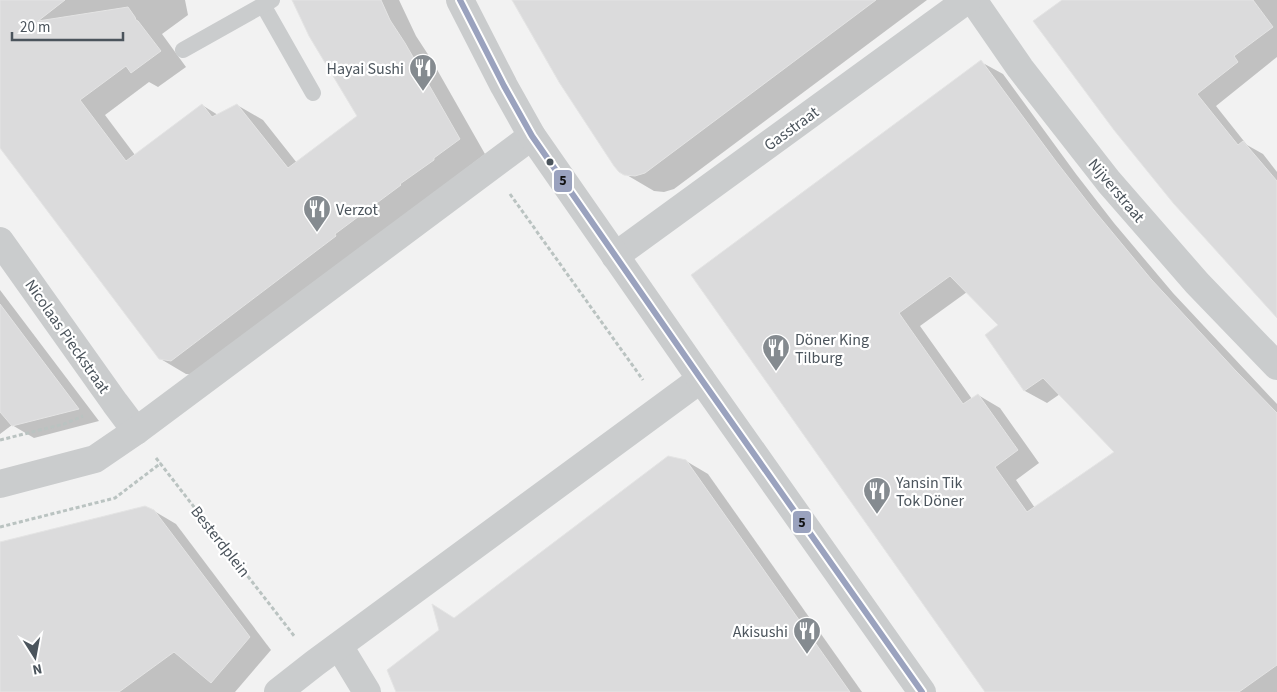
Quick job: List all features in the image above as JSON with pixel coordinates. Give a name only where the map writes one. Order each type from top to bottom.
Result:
[{"type":"street","points":[[460,0],[532,136],[922,692]]},
{"type":"street","name":"Gasstraat","points":[[615,256],[967,0]]},
{"type":"street","name":"Nijverstraat","points":[[974,0],[1020,68],[1109,182],[1197,283],[1277,366]]},
{"type":"street","points":[[0,484],[94,459],[136,431],[532,136]]},
{"type":"street","name":"Nicolaas Pieckstraat","points":[[0,241],[136,431]]},
{"type":"street","points":[[278,692],[701,379]]},
{"type":"street","points":[[339,646],[367,692]]},
{"type":"lane","points":[[183,50],[268,3],[313,93]]},
{"type":"path","points":[[490,166],[662,407]]},
{"type":"path","points":[[0,440],[64,424],[115,403]]},
{"type":"path","name":"Besterdplein","points":[[136,431],[315,663]]},
{"type":"path","points":[[0,527],[115,498],[161,463]]},
{"type":"building","points":[[0,0],[65,0],[38,21],[128,7],[161,51],[131,73],[126,66],[80,100],[126,161],[202,104],[212,117],[237,104],[288,168],[357,116],[309,36],[292,0],[381,0],[390,20],[460,139],[171,361],[159,359],[0,148]]},
{"type":"building","points":[[512,0],[876,0],[645,173],[635,176],[624,175],[614,166],[559,82]]},
{"type":"building","points":[[1062,0],[1253,0],[1273,27],[1234,56],[1238,62],[1197,94],[1238,145],[1243,141],[1277,181],[1277,318],[1174,204],[1114,130],[1033,21]]},
{"type":"building","points":[[981,60],[1093,209],[1151,279],[1277,413],[1277,665],[1239,692],[985,692],[691,275]],"holes":[[[950,276],[998,325],[985,335],[1024,391],[1043,378],[1114,452],[1027,512],[995,467],[1018,450],[978,394],[963,404],[899,313]]]},
{"type":"building","points":[[0,304],[79,409],[12,426],[0,412]]},
{"type":"building","points":[[668,456],[686,460],[850,692],[396,692],[387,670],[439,630],[432,604],[454,618]]},
{"type":"building","points":[[145,506],[154,510],[250,637],[211,683],[174,652],[119,692],[0,692],[0,542]]},
{"type":"transit line","name":"5","points":[[460,0],[532,136],[922,692]]},
{"type":"place","name":"Hayai Sushi","points":[[423,92]]},
{"type":"place","name":"Verzot","points":[[317,233]]},
{"type":"place","name":"Döner King Tilburg","points":[[776,372]]},
{"type":"place","name":"Yansin Tik Tok Döner","points":[[877,515]]},
{"type":"place","name":"Akisushi","points":[[807,655]]}]
